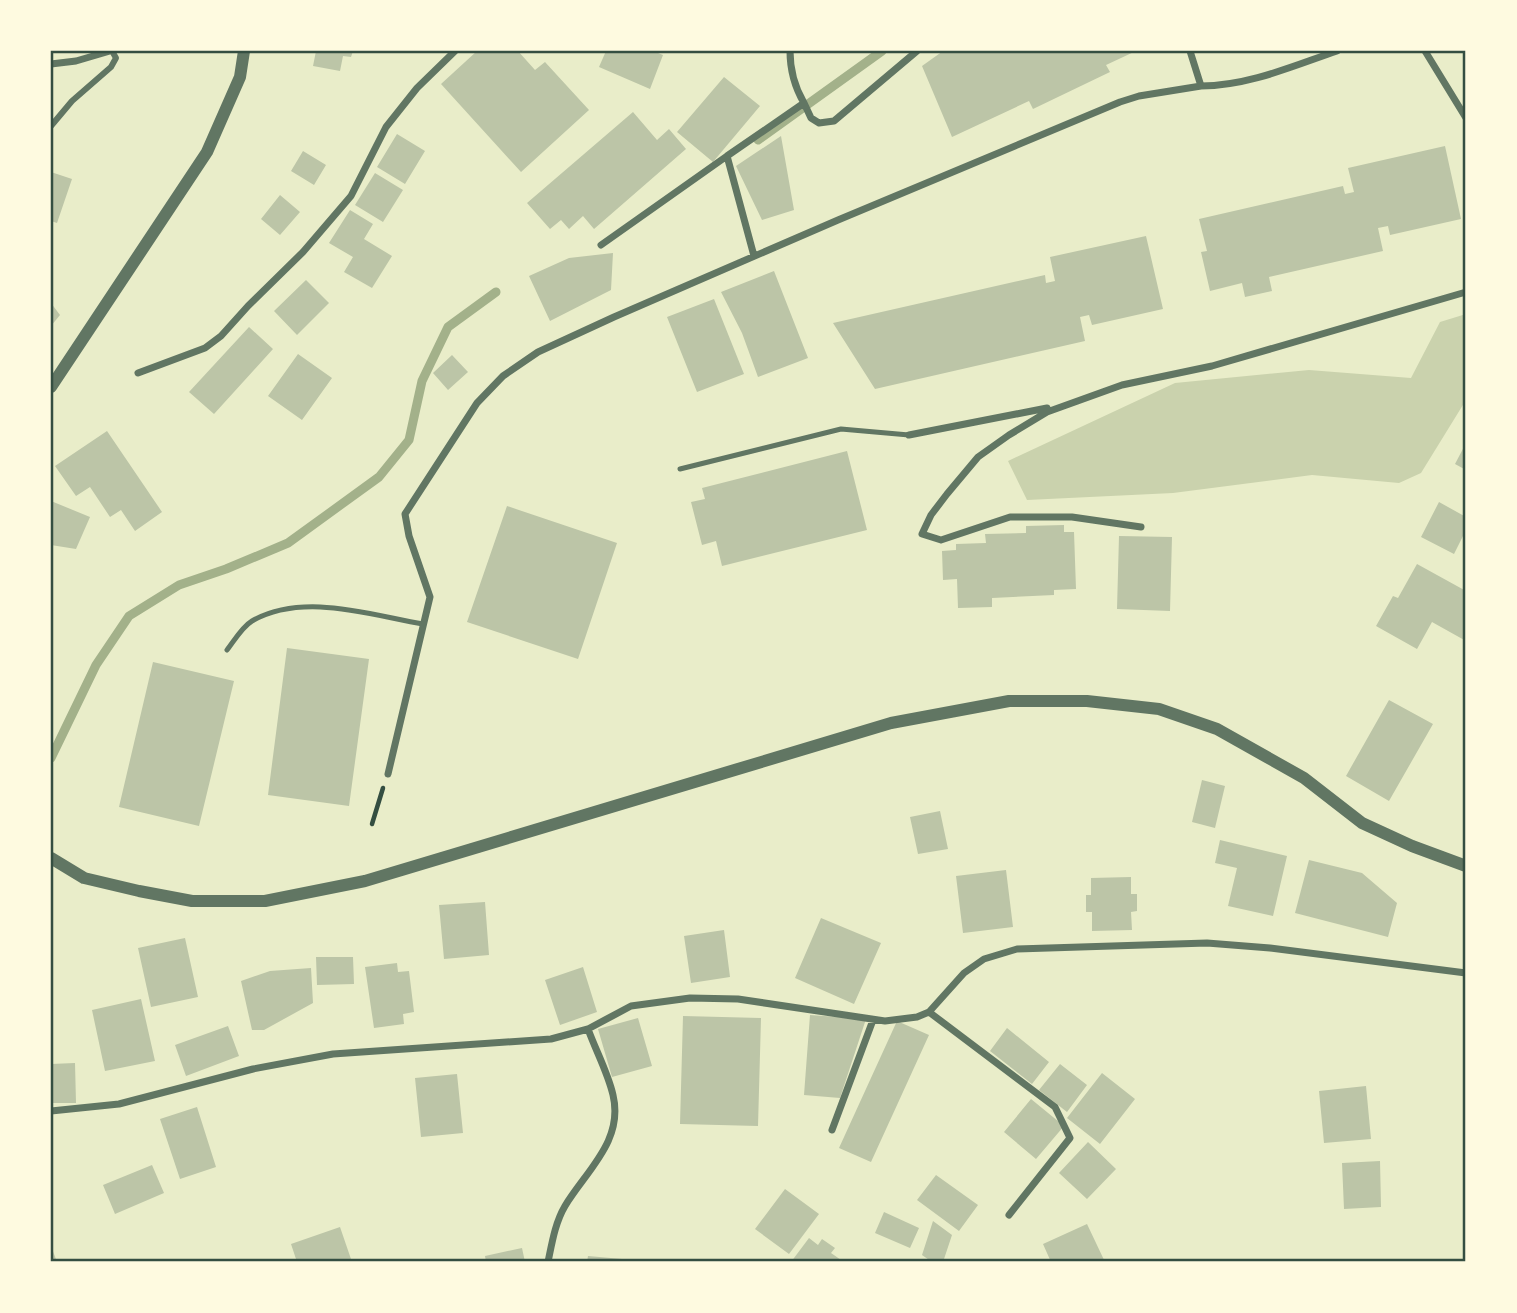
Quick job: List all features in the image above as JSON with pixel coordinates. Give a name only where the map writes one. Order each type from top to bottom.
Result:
[{"type":"street","points":[[51,64],[76,61],[111,51],[116,58],[111,67],[72,101],[51,126]]},
{"type":"street","points":[[51,387],[207,152],[240,77],[244,51]]},
{"type":"street","points":[[138,373],[205,348],[221,336],[247,306],[303,252],[351,196],[386,127],[405,100],[455,51]]},
{"type":"street","points":[[790,51],[790,66],[796,89],[811,118],[819,123],[834,121],[917,51]]},
{"type":"street","points":[[1190,51],[1201,86]]},
{"type":"street","points":[[388,774],[430,597],[413,549],[405,514],[477,403],[503,376],[538,352],[754,256],[1120,102],[1139,96],[1217,86],[1273,74],[1337,51]]},
{"type":"street","points":[[1425,51],[1466,118]]},
{"type":"street","points":[[601,245],[804,103]]},
{"type":"street","points":[[727,156],[754,256]]},
{"type":"street","points":[[1141,527],[1072,517],[1010,517],[941,540],[922,534],[947,494],[978,457],[1047,412],[1122,385],[1212,366],[1466,292]]},
{"type":"street","points":[[909,435],[1069,404]]},
{"type":"street","points":[[51,858],[84,878],[139,891],[192,901],[265,901],[365,881],[891,723],[1009,701],[1087,701],[1159,709],[1217,729],[1304,778],[1362,823],[1412,846],[1466,866]]},
{"type":"street","points":[[51,1111],[119,1104],[253,1069],[333,1055],[551,1039],[588,1029],[631,1006],[690,998],[738,999],[782,1004],[873,1020],[917,1017],[929,1012],[964,973],[984,959],[1017,949],[1207,943],[1270,948],[1466,974]]},
{"type":"street","points":[[929,1012],[1055,1107],[1070,1138],[1009,1215]]},
{"type":"street","points":[[832,1130],[873,1020]]},
{"type":"street","points":[[548,1262],[556,1224],[565,1206],[611,1140],[615,1116],[613,1096],[588,1029]]},
{"type":"lane","points":[[680,469],[841,429],[909,435]]},
{"type":"lane","points":[[227,650],[250,622],[283,609],[323,607],[424,624]]},
{"type":"path","points":[[372,824],[388,774]]},
{"type":"green space","points":[[1466,314],[1466,400],[1421,473],[1399,483],[1312,475],[1173,493],[1027,500],[1008,461],[1175,383],[1309,370],[1411,378],[1440,322]]},
{"type":"building","points":[[316,51],[353,51],[351,57],[343,56],[340,71],[313,66]]},
{"type":"building","points":[[477,51],[518,51],[535,70],[545,62],[589,110],[521,172],[441,84]]},
{"type":"building","points":[[606,51],[653,51],[663,55],[650,89],[599,67]]},
{"type":"building","points":[[943,51],[1136,51],[1106,65],[1110,72],[1033,109],[1029,101],[952,137],[922,66]]},
{"type":"building","points":[[724,77],[760,106],[713,162],[677,132]]},
{"type":"building","points":[[633,112],[657,140],[669,129],[686,149],[594,229],[583,216],[569,229],[561,220],[550,229],[527,203]]},
{"type":"building","points":[[397,134],[425,151],[405,184],[377,167]]},
{"type":"building","points":[[781,136],[794,210],[762,220],[736,166]]},
{"type":"building","points":[[1445,146],[1461,219],[1390,235],[1388,226],[1378,228],[1383,251],[1269,277],[1272,291],[1245,297],[1242,283],[1210,291],[1201,252],[1207,251],[1199,219],[1343,186],[1345,194],[1354,192],[1348,168]]},
{"type":"building","points":[[303,151],[326,165],[314,185],[291,171]]},
{"type":"building","points":[[51,172],[72,179],[57,223],[51,221]]},
{"type":"building","points":[[375,173],[403,190],[383,222],[355,205]]},
{"type":"building","points":[[280,195],[300,212],[280,235],[261,219]]},
{"type":"building","points":[[350,210],[373,224],[364,239],[392,256],[372,288],[344,272],[353,257],[329,243]]},
{"type":"building","points":[[1146,236],[1163,309],[1092,325],[1089,315],[1080,317],[1085,341],[875,389],[833,323],[1045,275],[1046,283],[1055,281],[1050,257]]},
{"type":"building","points":[[613,253],[611,290],[550,321],[529,276],[569,258]]},
{"type":"building","points":[[774,271],[808,358],[758,377],[742,333],[721,292]]},
{"type":"building","points":[[306,280],[329,303],[297,335],[274,311]]},
{"type":"building","points":[[714,299],[744,374],[697,392],[667,317]]},
{"type":"building","points":[[51,303],[60,315],[51,326]]},
{"type":"building","points":[[249,327],[273,349],[214,414],[189,392]]},
{"type":"building","points":[[298,354],[332,378],[302,420],[268,396]]},
{"type":"building","points":[[452,355],[468,372],[448,390],[433,373]]},
{"type":"building","points":[[107,431],[162,512],[135,531],[121,510],[110,517],[90,487],[76,496],[55,466]]},
{"type":"building","points":[[1466,443],[1466,470],[1455,464]]},
{"type":"building","points":[[847,451],[867,530],[722,566],[716,541],[702,545],[691,502],[705,499],[702,488]]},
{"type":"building","points":[[51,501],[90,517],[76,549],[51,545]]},
{"type":"building","points":[[1439,502],[1466,517],[1466,530],[1454,554],[1421,537]]},
{"type":"building","points":[[507,506],[617,543],[578,659],[467,622]]},
{"type":"building","points":[[1064,525],[1064,532],[1074,532],[1076,589],[1054,590],[1054,595],[992,598],[992,607],[958,608],[957,579],[943,580],[942,551],[956,550],[956,544],[986,543],[985,534],[1026,533],[1026,526]]},
{"type":"building","points":[[1119,536],[1172,537],[1170,611],[1117,609]]},
{"type":"building","points":[[1417,564],[1466,591],[1466,641],[1432,622],[1417,649],[1376,626],[1393,596],[1398,598]]},
{"type":"building","points":[[287,648],[369,659],[349,806],[268,795]]},
{"type":"building","points":[[153,662],[234,681],[199,826],[119,807]]},
{"type":"building","points":[[1389,700],[1433,724],[1389,801],[1346,776]]},
{"type":"building","points":[[1202,780],[1225,786],[1215,828],[1192,822]]},
{"type":"building","points":[[940,811],[948,849],[918,854],[910,817]]},
{"type":"building","points":[[1220,840],[1287,856],[1273,916],[1228,906],[1237,868],[1215,863]]},
{"type":"building","points":[[1309,860],[1362,873],[1397,903],[1388,937],[1295,913]]},
{"type":"building","points":[[1006,870],[1013,927],[963,933],[956,876]]},
{"type":"building","points":[[1131,877],[1131,894],[1137,894],[1137,911],[1131,912],[1132,930],[1092,931],[1092,912],[1086,912],[1086,895],[1091,895],[1091,878]]},
{"type":"building","points":[[485,902],[489,955],[444,959],[439,905]]},
{"type":"building","points":[[821,918],[881,943],[854,1004],[795,978]]},
{"type":"building","points":[[724,930],[730,977],[691,983],[684,936]]},
{"type":"building","points":[[185,938],[198,997],[151,1007],[138,948]]},
{"type":"building","points":[[316,957],[353,957],[354,984],[317,985]]},
{"type":"building","points":[[397,963],[398,972],[409,971],[414,1012],[403,1014],[404,1024],[374,1028],[365,967]]},
{"type":"building","points":[[583,967],[597,1012],[560,1025],[545,980]]},
{"type":"building","points":[[311,968],[313,1003],[264,1030],[252,1030],[241,981],[270,971]]},
{"type":"building","points":[[141,999],[155,1061],[105,1071],[92,1010]]},
{"type":"building","points":[[810,1015],[866,1019],[840,1098],[804,1095]]},
{"type":"building","points":[[683,1016],[761,1018],[758,1126],[680,1124]]},
{"type":"building","points":[[638,1018],[652,1066],[612,1077],[598,1029]]},
{"type":"building","points":[[897,1021],[929,1035],[871,1162],[839,1148]]},
{"type":"building","points":[[228,1026],[239,1056],[186,1076],[175,1045]]},
{"type":"building","points":[[1007,1028],[1049,1062],[1032,1084],[990,1051]]},
{"type":"building","points":[[75,1063],[76,1103],[51,1103],[51,1064]]},
{"type":"building","points":[[1060,1064],[1087,1085],[1067,1112],[1039,1090]]},
{"type":"building","points":[[1102,1073],[1135,1099],[1100,1144],[1067,1118]]},
{"type":"building","points":[[457,1074],[463,1133],[421,1137],[415,1078]]},
{"type":"building","points":[[1366,1086],[1371,1139],[1324,1143],[1319,1091]]},
{"type":"building","points":[[1031,1099],[1064,1126],[1036,1159],[1004,1132]]},
{"type":"building","points":[[197,1107],[216,1167],[180,1179],[160,1119]]},
{"type":"building","points":[[1088,1142],[1116,1169],[1087,1199],[1059,1173]]},
{"type":"building","points":[[1380,1161],[1381,1207],[1344,1209],[1342,1163]]},
{"type":"building","points":[[152,1165],[164,1193],[115,1214],[103,1185]]},
{"type":"building","points":[[936,1175],[978,1205],[959,1231],[917,1200]]},
{"type":"building","points":[[785,1189],[819,1214],[789,1254],[755,1229]]},
{"type":"building","points":[[884,1212],[919,1228],[910,1248],[875,1233]]},
{"type":"building","points":[[933,1221],[952,1235],[943,1262],[932,1262],[922,1255]]},
{"type":"building","points":[[1087,1224],[1105,1262],[1051,1262],[1043,1244]]},
{"type":"building","points":[[340,1227],[352,1262],[297,1262],[291,1244]]},
{"type":"building","points":[[809,1238],[818,1245],[822,1239],[835,1248],[831,1253],[844,1262],[791,1262]]},
{"type":"building","points":[[51,1246],[57,1262],[51,1262]]},
{"type":"building","points":[[522,1248],[525,1262],[486,1262],[485,1256]]},
{"type":"building","points":[[588,1256],[622,1259],[621,1262],[587,1262]]},
{"type":"waterway","points":[[758,140],[882,51]]},
{"type":"waterway","points":[[51,758],[96,665],[129,616],[179,585],[288,543],[379,477],[409,440],[422,381],[448,327],[496,292]]}]
